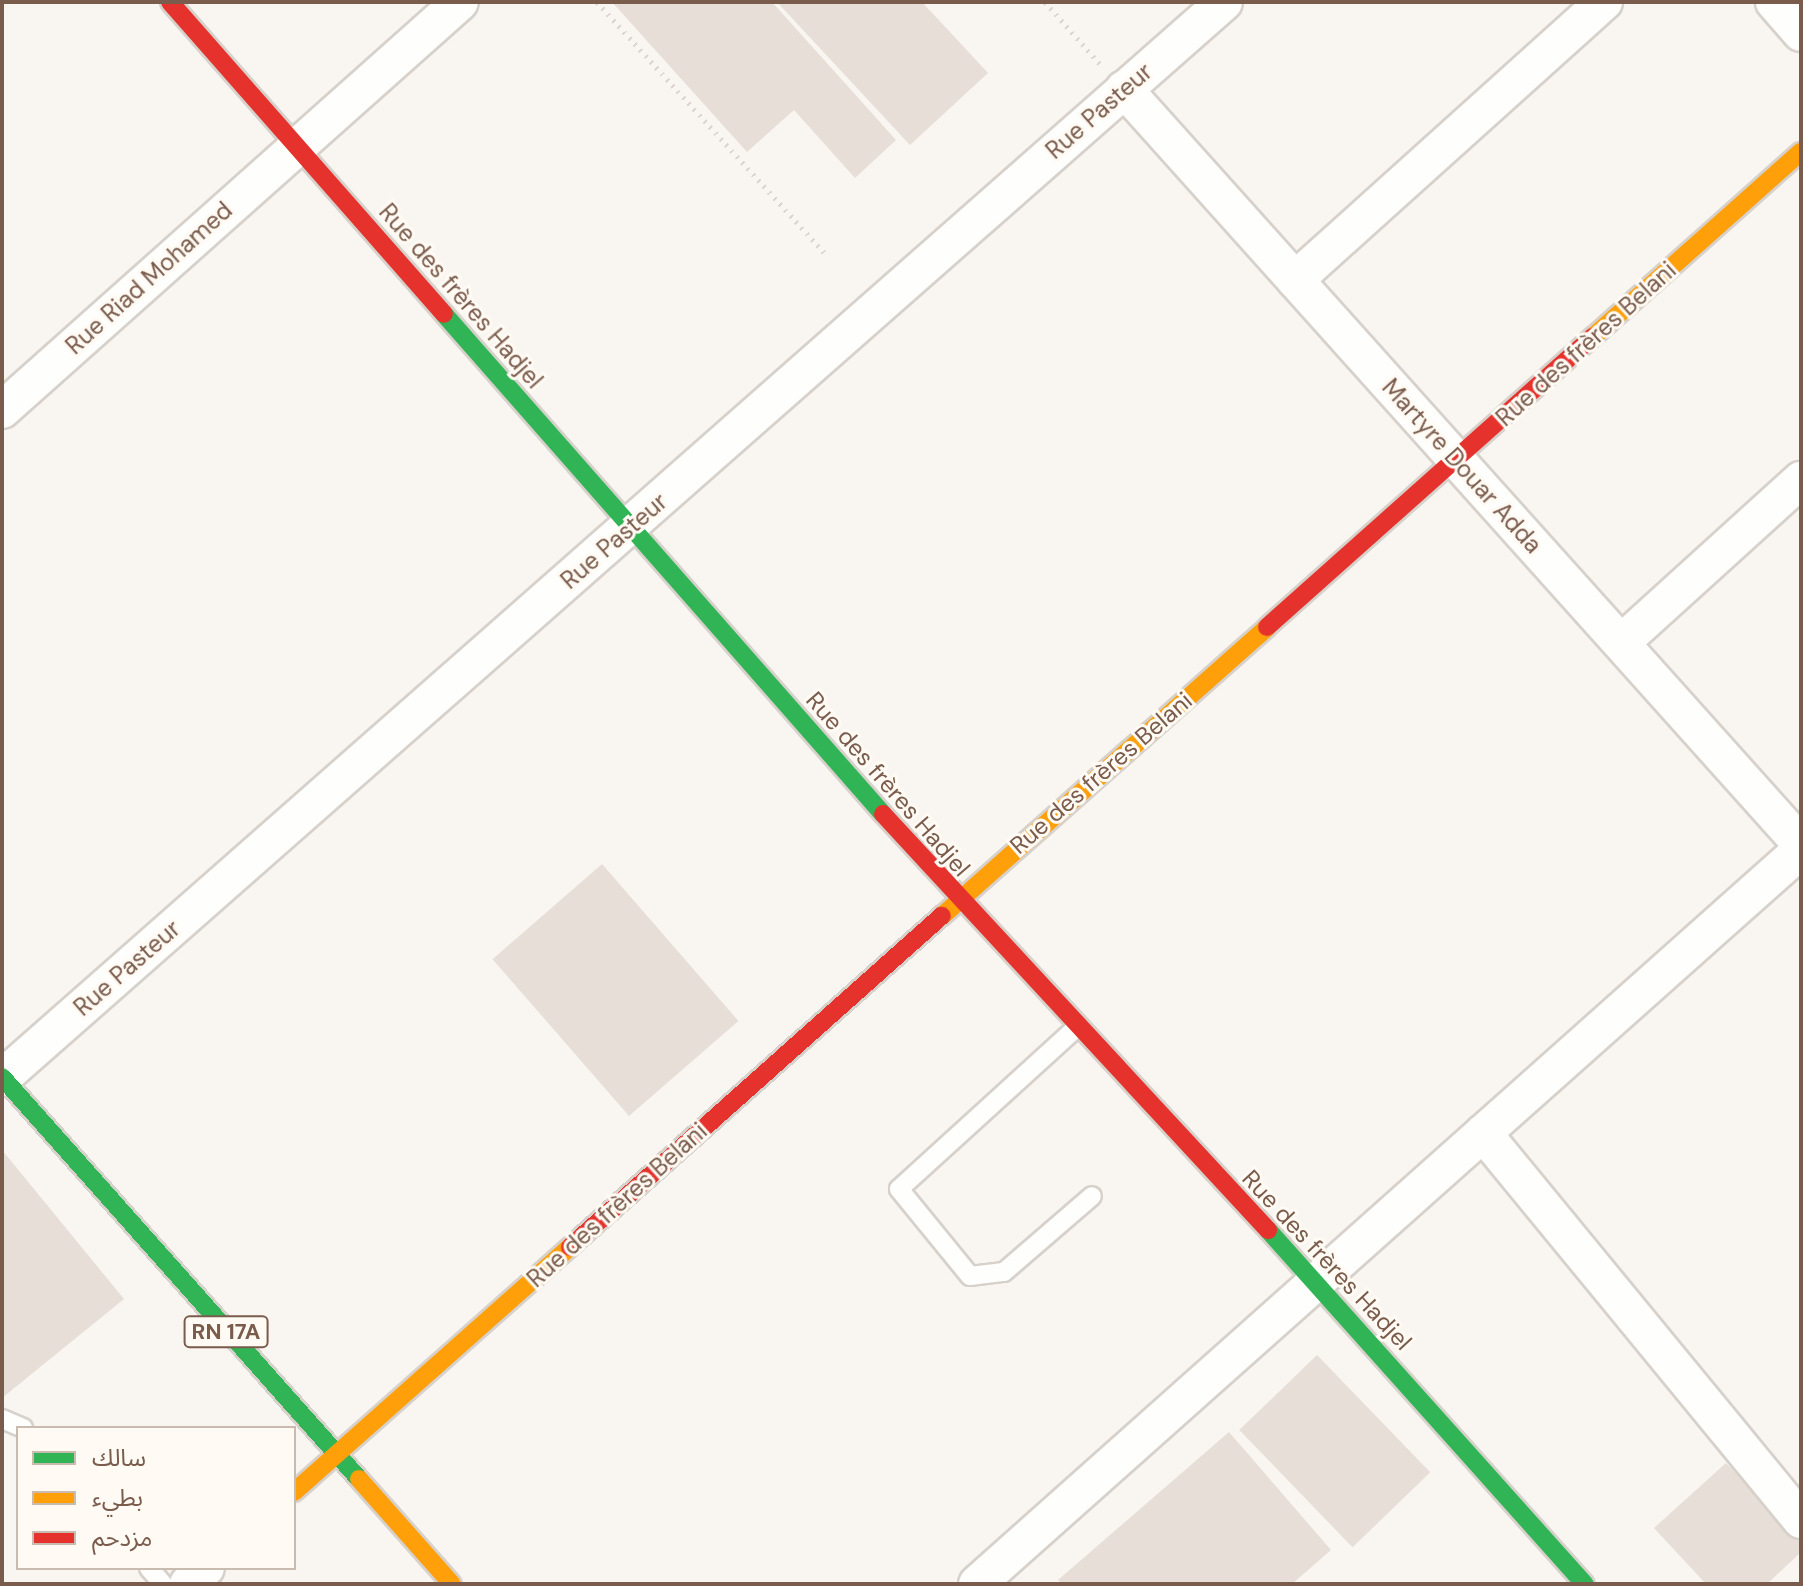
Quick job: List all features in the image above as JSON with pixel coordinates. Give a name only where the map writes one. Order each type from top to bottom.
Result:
[{"type":"street","name":"Rue des frères Hadjel","points":[[170,2],[958,900],[1316,1281],[1585,1584]]},
{"type":"street","name":"Rue Riad Mohamed","points":[[2,410],[460,2]]},
{"type":"street","name":"Rue Pasteur","points":[[2,1078],[1224,2]]},
{"type":"street","points":[[1295,280],[1604,2]]},
{"type":"street","points":[[1774,2],[1801,33]]},
{"type":"street","name":"Martyre Douar Adda","points":[[1124,89],[1801,847]]},
{"type":"street","name":"Rue des frères Belani","points":[[296,1490],[1801,152]]},
{"type":"street","points":[[1621,643],[1801,480]]},
{"type":"street","points":[[998,1577],[1316,1281],[1801,847]]},
{"type":"street","name":"RN 17A","points":[[2,1078],[335,1457],[452,1584]]},
{"type":"street","points":[[1483,1133],[1801,1520]]},
{"type":"street","points":[[188,1584],[204,1570]]},
{"type":"lane","points":[[1076,1028],[899,1189],[970,1276],[1004,1272],[1092,1196]]},
{"type":"path","points":[[597,2],[827,256]]},
{"type":"path","points":[[1045,2],[1124,89]]},
{"type":"building","points":[[612,2],[772,2],[896,140],[855,178],[794,110],[747,152]]},
{"type":"building","points":[[777,2],[922,2],[988,73],[910,145]]},
{"type":"building","points":[[602,864],[738,1021],[629,1116],[493,959]]},
{"type":"building","points":[[2,1150],[124,1299],[2,1398]]},
{"type":"building","points":[[1317,1355],[1430,1472],[1353,1547],[1239,1430]]},
{"type":"building","points":[[1229,1432],[1331,1550],[1292,1584],[1062,1584],[1058,1580]]},
{"type":"building","points":[[1726,1463],[1801,1540],[1801,1552],[1767,1584],[1706,1584],[1654,1528]]},
{"type":"traffic: fast","points":[[444,314],[883,814]]},
{"type":"traffic: fast","points":[[2,1077],[359,1479]]},
{"type":"traffic: fast","points":[[1268,1230],[1585,1584]]},
{"type":"traffic: slow","points":[[1593,337],[1801,152]]},
{"type":"traffic: slow","points":[[942,916],[1267,627]]},
{"type":"traffic: slow","points":[[296,1490],[570,1247]]},
{"type":"traffic: slow","points":[[359,1479],[452,1584]]},
{"type":"traffic: jam","points":[[170,2],[444,314]]},
{"type":"traffic: jam","points":[[1267,627],[1593,337]]},
{"type":"traffic: jam","points":[[883,814],[1268,1230]]},
{"type":"traffic: jam","points":[[570,1247],[942,916]]}]
